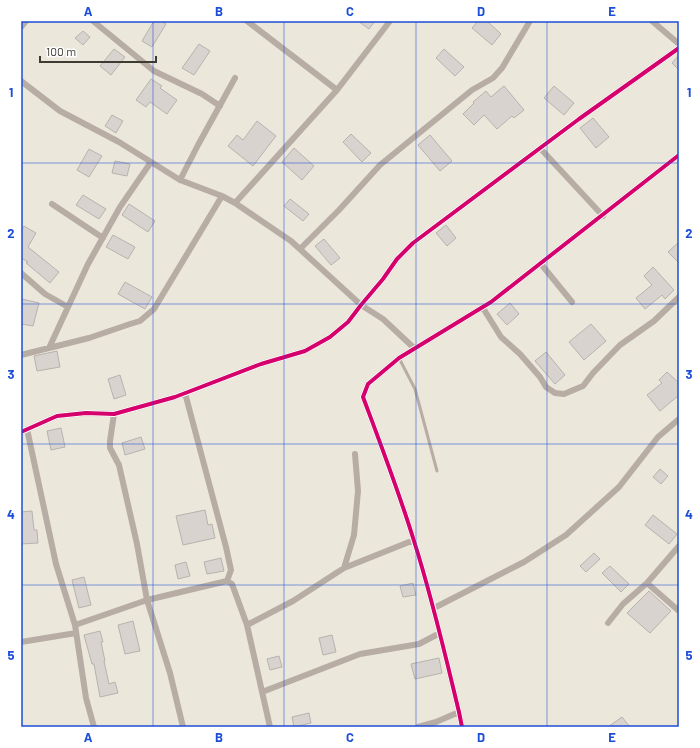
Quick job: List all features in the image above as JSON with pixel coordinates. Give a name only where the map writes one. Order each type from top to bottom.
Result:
[{"type":"street","points":[[21,27],[26,21]]},
{"type":"street","points":[[93,21],[154,71],[202,94],[220,106]]},
{"type":"street","points":[[247,21],[337,90]]},
{"type":"street","points":[[235,203],[337,90],[390,21]]},
{"type":"street","points":[[300,249],[339,210],[380,165],[472,90],[493,78],[502,68],[530,21]]},
{"type":"street","points":[[652,21],[679,44]]},
{"type":"street","points":[[94,727],[86,698],[75,625],[56,564],[24,431],[57,416],[86,413],[114,414],[185,393],[261,364],[305,351],[330,337],[348,322],[383,279],[397,258],[412,243],[540,148],[679,48]]},
{"type":"street","points":[[180,180],[236,78]]},
{"type":"street","points":[[21,91],[23,83],[60,111],[119,142],[180,180],[222,196],[235,203],[291,240],[361,305],[383,319],[414,348]]},
{"type":"street","points":[[540,148],[603,216]]},
{"type":"street","points":[[462,727],[434,608],[414,540],[396,485],[363,397],[368,384],[399,358],[483,308],[603,216],[679,155]]},
{"type":"street","points":[[49,348],[88,264],[120,207],[152,162]]},
{"type":"street","points":[[21,355],[89,338],[140,321],[154,309],[222,196]]},
{"type":"street","points":[[52,204],[103,238]]},
{"type":"street","points":[[541,264],[572,302]]},
{"type":"street","points":[[21,273],[45,294],[68,307]]},
{"type":"street","points":[[483,308],[501,337],[520,354],[540,377],[546,387],[556,393],[564,394],[583,386],[593,373],[620,346],[654,321],[679,298]]},
{"type":"street","points":[[185,393],[226,547],[231,570],[227,581]]},
{"type":"street","points":[[114,414],[110,448],[119,465],[137,544],[147,600],[170,673],[184,727]]},
{"type":"street","points":[[434,608],[524,562],[566,535],[619,487],[658,437],[679,419]]},
{"type":"street","points":[[344,568],[354,535],[357,505],[358,491],[355,454]]},
{"type":"street","points":[[247,625],[293,601],[344,568],[414,540]]},
{"type":"street","points":[[608,623],[623,604],[647,583],[679,546]]},
{"type":"street","points":[[75,625],[147,600],[227,581],[232,584],[247,625],[270,727]]},
{"type":"street","points":[[647,583],[679,611]]},
{"type":"street","points":[[21,642],[76,633]]},
{"type":"street","points":[[262,692],[360,654],[419,644],[440,633]]},
{"type":"street","points":[[418,727],[436,722],[459,712]]},
{"type":"lane","points":[[399,358],[415,389],[437,471]]},
{"type":"building","points":[[154,21],[161,21],[166,24],[152,47],[142,41]]},
{"type":"building","points":[[358,21],[375,21],[369,29]]},
{"type":"building","points":[[478,21],[487,21],[501,34],[492,45],[472,28]]},
{"type":"building","points":[[83,31],[90,37],[83,45],[75,38]]},
{"type":"building","points":[[199,44],[210,51],[194,75],[182,68]]},
{"type":"building","points":[[114,49],[125,57],[111,75],[100,66]]},
{"type":"building","points":[[444,49],[464,67],[455,76],[436,58]]},
{"type":"building","points":[[679,55],[679,70],[672,63]]},
{"type":"building","points":[[151,79],[162,86],[160,88],[177,100],[167,114],[150,102],[146,107],[136,100]]},
{"type":"building","points":[[504,86],[524,110],[514,118],[512,116],[497,129],[484,115],[474,125],[463,114],[474,103],[473,102],[486,91],[491,97]]},
{"type":"building","points":[[554,86],[574,103],[564,115],[544,98]]},
{"type":"building","points":[[112,115],[123,121],[116,133],[105,126]]},
{"type":"building","points":[[593,118],[609,137],[596,148],[580,128]]},
{"type":"building","points":[[257,121],[276,136],[253,166],[228,146],[237,135],[243,140]]},
{"type":"building","points":[[351,134],[371,153],[362,162],[343,142]]},
{"type":"building","points":[[430,135],[452,161],[440,171],[418,145]]},
{"type":"building","points":[[294,148],[314,166],[302,180],[282,162]]},
{"type":"building","points":[[89,149],[102,156],[89,177],[77,170]]},
{"type":"building","points":[[115,161],[130,164],[127,176],[112,173]]},
{"type":"building","points":[[83,195],[106,209],[99,219],[76,205]]},
{"type":"building","points":[[290,199],[309,214],[303,221],[284,206]]},
{"type":"building","points":[[129,204],[155,221],[148,232],[122,215]]},
{"type":"building","points":[[446,225],[456,238],[447,246],[436,233]]},
{"type":"building","points":[[24,226],[36,233],[28,247],[59,272],[50,283],[26,263],[28,262],[21,258],[21,232]]},
{"type":"building","points":[[113,235],[135,247],[128,259],[106,247]]},
{"type":"building","points":[[324,239],[340,258],[331,265],[315,246]]},
{"type":"building","points":[[679,242],[679,263],[668,252]]},
{"type":"building","points":[[653,267],[674,290],[665,299],[662,295],[645,309],[636,298],[652,285],[644,276]]},
{"type":"building","points":[[125,282],[152,297],[145,309],[118,294]]},
{"type":"building","points":[[22,299],[39,303],[33,326],[21,324]]},
{"type":"building","points":[[510,303],[519,314],[507,325],[497,314]]},
{"type":"building","points":[[591,324],[606,341],[584,360],[569,342]]},
{"type":"building","points":[[57,351],[60,367],[37,371],[34,356]]},
{"type":"building","points":[[546,352],[565,375],[555,384],[535,361]]},
{"type":"building","points":[[667,372],[679,383],[679,395],[660,411],[647,395],[662,383],[659,380]]},
{"type":"building","points":[[120,375],[126,395],[114,399],[108,379]]},
{"type":"building","points":[[61,428],[65,447],[51,450],[47,431]]},
{"type":"building","points":[[141,437],[145,449],[125,455],[122,443]]},
{"type":"building","points":[[660,469],[668,476],[661,484],[653,477]]},
{"type":"building","points":[[205,510],[208,525],[212,524],[215,538],[183,545],[176,516]]},
{"type":"building","points":[[32,511],[34,530],[37,530],[38,543],[21,544],[21,512]]},
{"type":"building","points":[[653,515],[677,534],[669,544],[645,525]]},
{"type":"building","points":[[594,553],[600,559],[586,572],[580,566]]},
{"type":"building","points":[[221,558],[224,571],[207,574],[204,562]]},
{"type":"building","points":[[186,562],[190,576],[178,579],[175,565]]},
{"type":"building","points":[[610,566],[629,584],[621,592],[602,573]]},
{"type":"building","points":[[84,577],[91,605],[79,608],[72,580]]},
{"type":"building","points":[[413,583],[416,595],[403,597],[400,586]]},
{"type":"building","points":[[649,591],[671,611],[650,633],[627,613]]},
{"type":"building","points":[[133,621],[140,651],[125,654],[118,625]]},
{"type":"building","points":[[100,631],[109,684],[115,682],[118,693],[100,697],[94,664],[92,664],[84,635]]},
{"type":"building","points":[[332,635],[336,652],[323,655],[319,638]]},
{"type":"building","points":[[279,656],[282,667],[270,670],[267,659]]},
{"type":"building","points":[[439,658],[442,673],[415,679],[411,664]]},
{"type":"building","points":[[309,713],[311,723],[294,727],[292,717]]},
{"type":"building","points":[[622,717],[630,727],[608,727]]},
{"type":"cycle path","points":[[21,432],[57,416],[86,413],[114,414],[175,397],[261,364],[305,351],[330,337],[348,322],[383,279],[397,259],[413,243],[579,119],[679,48]]},
{"type":"cycle path","points":[[462,727],[421,562],[396,487],[363,397],[368,384],[399,358],[491,302],[679,155]]}]
